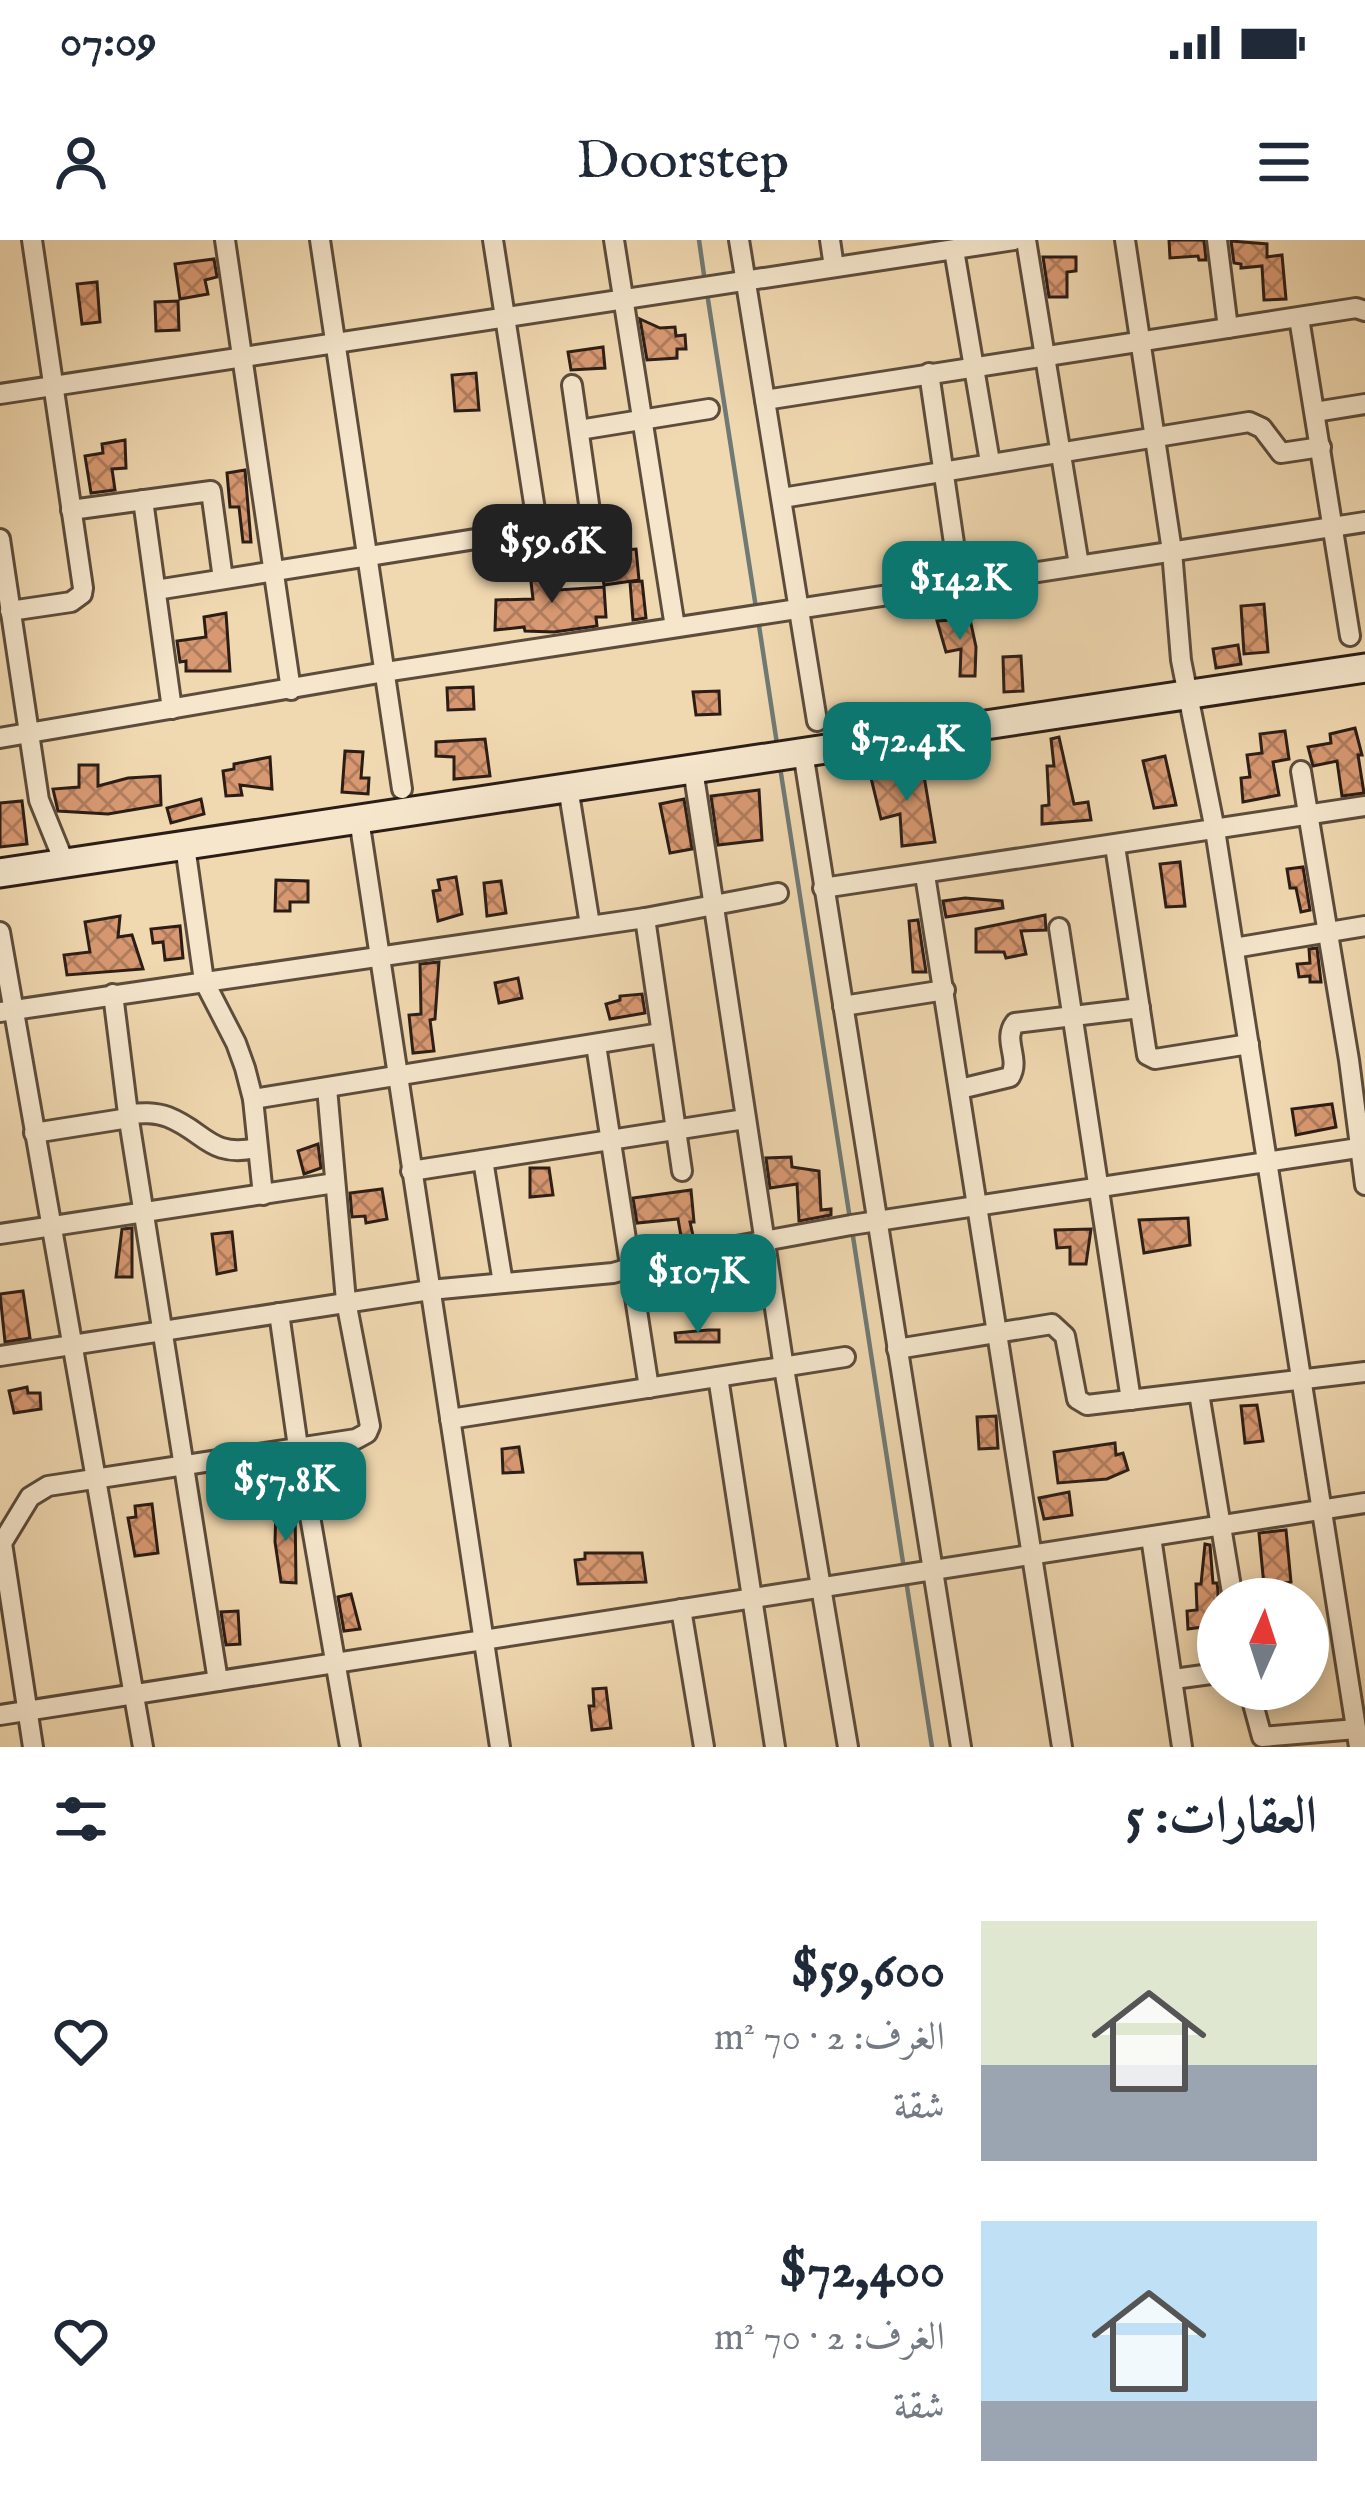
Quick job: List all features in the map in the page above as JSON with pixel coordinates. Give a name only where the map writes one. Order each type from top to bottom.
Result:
[{"type":"main road","points":[[0,873],[1365,668]]},
{"type":"street","points":[[225,240],[291,690]]},
{"type":"street","points":[[320,240],[401,789]]},
{"type":"street","points":[[493,240],[538,530]]},
{"type":"street","points":[[614,240],[675,627]]},
{"type":"street","points":[[740,240],[817,721]]},
{"type":"street","points":[[830,240],[834,267]]},
{"type":"street","points":[[0,394],[1014,240]]},
{"type":"street","points":[[1026,240],[1079,566]]},
{"type":"street","points":[[1125,240],[1172,551],[1187,696],[1215,830],[1357,1738],[1262,1737],[1255,1710]]},
{"type":"street","points":[[1217,240],[1228,328]]},
{"type":"street","points":[[10,611],[70,602],[82,595],[37,241]]},
{"type":"street","points":[[954,250],[990,463]]},
{"type":"street","points":[[765,400],[1356,308],[1365,311]]},
{"type":"street","points":[[1299,318],[1350,636]]},
{"type":"street","points":[[929,373],[960,584]]},
{"type":"street","points":[[156,590],[589,518],[572,385]]},
{"type":"street","points":[[1315,412],[1365,404]]},
{"type":"street","points":[[578,430],[709,409]]},
{"type":"street","points":[[782,498],[1249,422],[1262,428],[1281,452],[1321,447]]},
{"type":"street","points":[[71,510],[211,491],[224,579]]},
{"type":"street","points":[[143,500],[172,709]]},
{"type":"street","points":[[0,738],[385,672],[1365,522]]},
{"type":"street","points":[[0,539],[39,800],[64,864]]},
{"type":"street","points":[[783,755],[823,888],[961,1747]]},
{"type":"street","points":[[694,769],[784,1368],[848,1747]]},
{"type":"street","points":[[1301,771],[1327,932],[1357,1059],[1365,1185]]},
{"type":"street","points":[[568,787],[590,925]]},
{"type":"street","points":[[823,888],[1365,806]]},
{"type":"street","points":[[359,819],[500,1747]]},
{"type":"street","points":[[185,846],[204,981],[236,1043],[253,1100],[263,1195]]},
{"type":"street","points":[[1115,846],[1146,1053],[1151,1058],[1249,1044]]},
{"type":"street","points":[[925,875],[1062,1747]]},
{"type":"street","points":[[6,1011],[645,918],[778,892]]},
{"type":"street","points":[[645,918],[682,1171]]},
{"type":"street","points":[[1234,948],[1365,926]]},
{"type":"street","points":[[1059,928],[1131,1400]]},
{"type":"street","points":[[0,932],[6,1011],[34,1133],[143,1747]]},
{"type":"street","points":[[843,1006],[945,990]]},
{"type":"street","points":[[113,994],[218,1681]]},
{"type":"street","points":[[960,1089],[1010,1077],[1015,1067],[1009,1035],[1015,1023],[1140,1008]]},
{"type":"street","points":[[253,1100],[661,1034]]},
{"type":"street","points":[[596,1045],[650,1388]]},
{"type":"street","points":[[33,1747],[1,1543],[30,1497],[48,1486],[356,1439],[368,1433],[346,1301],[327,1088]]},
{"type":"street","points":[[34,1133],[129,1116],[166,1116],[222,1150],[257,1148]]},
{"type":"street","points":[[411,1171],[745,1119]]},
{"type":"street","points":[[0,1357],[346,1301],[630,1269],[877,1221],[1362,1147]]},
{"type":"street","points":[[483,1160],[503,1283]]},
{"type":"street","points":[[0,1234],[335,1184]]},
{"type":"street","points":[[279,1313],[350,1747]]},
{"type":"street","points":[[897,1348],[1047,1324],[1058,1327],[1065,1336],[1078,1401],[1088,1405],[1365,1372]]},
{"type":"street","points":[[450,1419],[845,1357]]},
{"type":"street","points":[[718,1377],[775,1747]]},
{"type":"street","points":[[1199,1393],[1230,1578]]},
{"type":"street","points":[[0,1715],[1365,1503]]},
{"type":"street","points":[[1151,1537],[1183,1747]]},
{"type":"street","points":[[681,1609],[704,1747]]},
{"type":"street","points":[[1343,1643],[1365,1640]]},
{"type":"street","points":[[1174,1679],[1197,1676]]},
{"type":"building","points":[[1169,240],[1204,240],[1206,260],[1170,258]]},
{"type":"building","points":[[1231,241],[1267,244],[1267,257],[1282,255],[1286,299],[1264,300],[1262,266],[1241,268],[1234,263]]},
{"type":"building","points":[[1043,257],[1076,257],[1076,271],[1067,272],[1067,297],[1049,297]]},
{"type":"building","points":[[214,259],[217,277],[205,280],[208,294],[180,299],[175,264]]},
{"type":"building","points":[[97,282],[100,322],[82,324],[77,284]]},
{"type":"building","points":[[178,301],[179,330],[156,331],[155,302]]},
{"type":"building","points":[[640,319],[660,328],[675,327],[676,336],[685,335],[686,349],[677,349],[677,358],[647,360]]},
{"type":"building","points":[[603,347],[605,368],[571,370],[568,352]]},
{"type":"building","points":[[476,373],[479,410],[455,411],[452,375]]},
{"type":"building","points":[[125,440],[126,468],[112,469],[115,490],[91,493],[85,456],[103,453],[102,444]]},
{"type":"building","points":[[245,470],[251,542],[243,542],[239,507],[230,507],[227,473]]},
{"type":"building","points":[[636,549],[639,580],[604,585],[601,566],[625,563],[624,550]]},
{"type":"building","points":[[551,559],[558,590],[604,587],[606,617],[596,617],[597,626],[554,632],[525,631],[524,627],[495,630],[496,600],[533,599],[530,573],[541,572],[539,562]]},
{"type":"building","points":[[642,581],[646,618],[633,620],[630,582]]},
{"type":"building","points":[[1264,604],[1268,652],[1244,654],[1241,606]]},
{"type":"building","points":[[226,613],[230,671],[186,671],[177,641],[206,637],[204,617]]},
{"type":"building","points":[[970,619],[975,676],[960,676],[961,649],[946,652],[937,621]]},
{"type":"building","points":[[1238,645],[1241,664],[1216,668],[1213,649]]},
{"type":"building","points":[[1021,656],[1023,691],[1004,692],[1003,657]]},
{"type":"building","points":[[473,687],[474,709],[448,710],[447,688]]},
{"type":"building","points":[[719,691],[720,714],[696,715],[693,692]]},
{"type":"building","points":[[1355,728],[1364,793],[1342,796],[1337,761],[1313,766],[1308,747],[1331,743],[1330,734]]},
{"type":"building","points":[[1285,731],[1289,759],[1273,762],[1279,795],[1243,802],[1241,778],[1250,777],[1247,755],[1262,753],[1260,734]]},
{"type":"building","points":[[1059,737],[1074,804],[1088,802],[1091,820],[1042,824],[1042,806],[1049,805],[1047,766],[1054,766],[1051,739]]},
{"type":"building","points":[[485,739],[490,776],[454,779],[454,757],[436,756],[436,742]]},
{"type":"building","points":[[345,751],[363,752],[361,778],[369,778],[368,794],[342,792]]},
{"type":"building","points":[[1165,756],[1176,805],[1154,808],[1143,761]]},
{"type":"building","points":[[270,757],[272,789],[240,785],[242,795],[226,796],[223,771]]},
{"type":"building","points":[[922,764],[935,842],[902,846],[900,814],[881,819],[871,778],[906,776],[904,767]]},
{"type":"building","points":[[79,765],[98,765],[98,786],[160,776],[161,805],[108,814],[58,811],[53,789],[79,787]]},
{"type":"building","points":[[759,790],[762,840],[718,845],[711,796]]},
{"type":"building","points":[[201,799],[204,814],[171,823],[167,808]]},
{"type":"building","points":[[684,799],[692,849],[670,853],[660,804]]},
{"type":"building","points":[[22,801],[27,844],[0,847],[0,803]]},
{"type":"building","points":[[1180,862],[1185,906],[1166,907],[1160,864]]},
{"type":"building","points":[[1303,867],[1310,910],[1301,912],[1287,869]]},
{"type":"building","points":[[456,877],[462,914],[438,921],[433,891],[440,890],[438,880]]},
{"type":"building","points":[[276,880],[308,881],[308,902],[290,902],[290,911],[275,911]]},
{"type":"building","points":[[501,881],[506,913],[487,916],[484,883]]},
{"type":"building","points":[[943,901],[1002,901],[1003,908],[946,917]]},
{"type":"building","points":[[1045,915],[1046,930],[1021,931],[1026,954],[1006,958],[1004,952],[976,952],[976,929]]},
{"type":"building","points":[[120,916],[118,937],[132,935],[143,969],[67,975],[64,955],[90,952],[85,922]]},
{"type":"building","points":[[918,920],[926,972],[913,972],[909,921]]},
{"type":"building","points":[[180,926],[183,958],[165,960],[163,942],[153,943],[151,929]]},
{"type":"building","points":[[1317,948],[1321,982],[1310,982],[1310,976],[1299,977],[1297,964],[1310,963],[1309,949]]},
{"type":"building","points":[[439,962],[435,1019],[430,1020],[434,1051],[413,1053],[409,1015],[421,1014],[420,964]]},
{"type":"building","points":[[518,978],[522,998],[499,1003],[495,983]]},
{"type":"building","points":[[642,994],[645,1013],[610,1019],[606,1004],[620,996]]},
{"type":"building","points":[[1332,1104],[1336,1127],[1296,1135],[1292,1109]]},
{"type":"building","points":[[318,1144],[321,1168],[304,1174],[298,1151]]},
{"type":"building","points":[[791,1157],[792,1167],[819,1171],[821,1210],[831,1209],[831,1215],[799,1221],[797,1184],[770,1188],[766,1158]]},
{"type":"building","points":[[530,1168],[549,1168],[553,1195],[530,1197]]},
{"type":"building","points":[[382,1189],[387,1219],[366,1223],[365,1216],[352,1217],[350,1193]]},
{"type":"building","points":[[691,1190],[694,1240],[682,1242],[678,1219],[637,1223],[633,1198]]},
{"type":"building","points":[[1188,1218],[1190,1245],[1144,1253],[1139,1220]]},
{"type":"building","points":[[132,1228],[132,1277],[116,1277],[122,1229]]},
{"type":"building","points":[[1091,1229],[1086,1264],[1070,1264],[1070,1247],[1057,1248],[1055,1230]]},
{"type":"building","points":[[232,1232],[236,1270],[217,1274],[212,1234]]},
{"type":"building","points":[[23,1291],[30,1338],[5,1342],[0,1294]]},
{"type":"building","points":[[719,1330],[719,1342],[676,1342],[675,1333]]},
{"type":"building","points":[[27,1387],[28,1393],[40,1393],[41,1409],[14,1413],[9,1391]]},
{"type":"building","points":[[1257,1405],[1263,1441],[1245,1443],[1241,1406]]},
{"type":"building","points":[[996,1416],[998,1448],[979,1449],[977,1417]]},
{"type":"building","points":[[1115,1443],[1116,1455],[1123,1453],[1128,1470],[1107,1479],[1058,1483],[1054,1452]]},
{"type":"building","points":[[519,1447],[523,1472],[503,1473],[502,1449]]},
{"type":"building","points":[[1069,1492],[1072,1515],[1044,1519],[1039,1498]]},
{"type":"building","points":[[152,1504],[158,1553],[135,1556],[128,1518],[136,1517],[135,1506]]},
{"type":"building","points":[[295,1507],[296,1583],[281,1582],[276,1508]]},
{"type":"building","points":[[1286,1530],[1291,1578],[1263,1578],[1259,1533]]},
{"type":"building","points":[[1205,1544],[1210,1545],[1213,1578],[1202,1578]]},
{"type":"building","points":[[585,1553],[642,1553],[646,1582],[578,1584],[575,1560],[585,1559]]},
{"type":"building","points":[[351,1594],[360,1629],[344,1631],[338,1597]]},
{"type":"building","points":[[1197,1610],[1197,1628],[1188,1629],[1187,1611]]},
{"type":"building","points":[[238,1611],[240,1644],[226,1645],[221,1612]]},
{"type":"building","points":[[606,1688],[611,1728],[592,1730],[593,1689]]},
{"type":"waterway","points":[[699,240],[705,282]]},
{"type":"waterway","points":[[707,293],[756,608]]},
{"type":"waterway","points":[[758,619],[777,744]]},
{"type":"waterway","points":[[780,767],[850,1219]]},
{"type":"waterway","points":[[852,1230],[904,1569]]},
{"type":"waterway","points":[[906,1580],[932,1747]]}]
